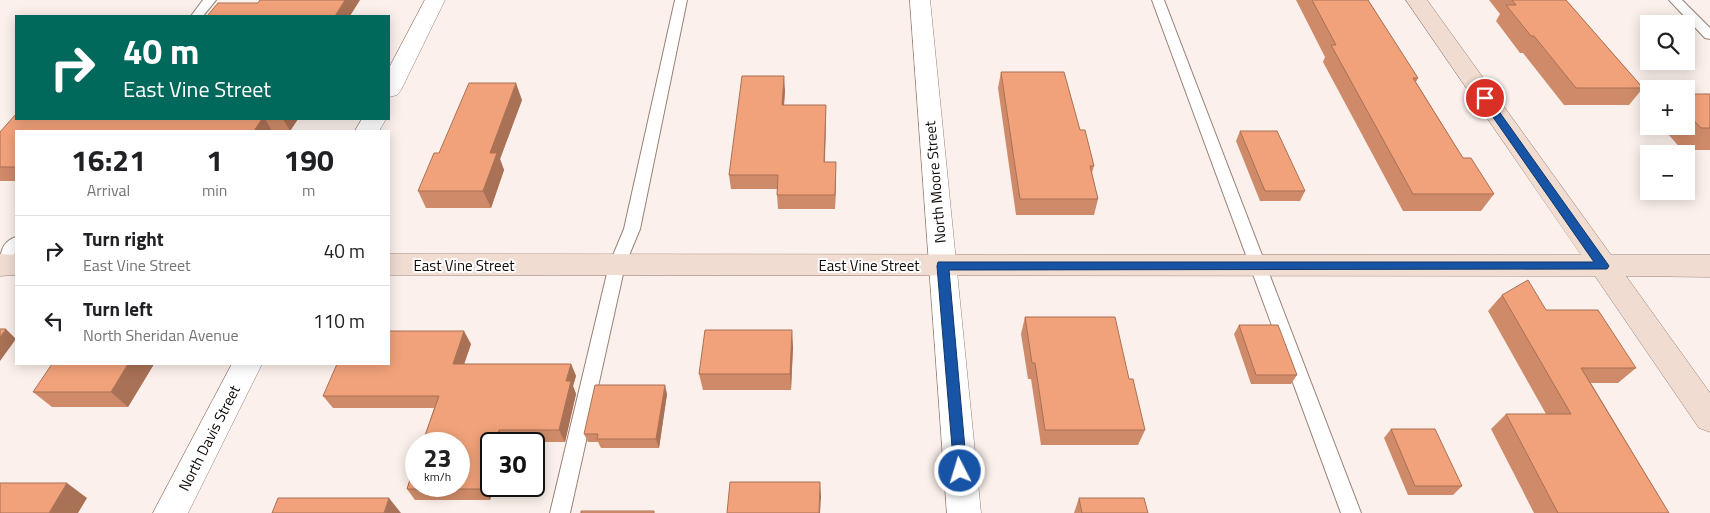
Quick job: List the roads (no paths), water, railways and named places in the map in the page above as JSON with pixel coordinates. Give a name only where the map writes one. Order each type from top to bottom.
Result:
[{"type":"street","points":[[390,88],[436,0]]},
{"type":"street","name":"North Moore Street","points":[[920,0],[964,513]]},
{"type":"street","points":[[1416,0],[1710,418]]},
{"type":"street","points":[[0,264],[15,265]]},
{"type":"street","name":"East Vine Street","points":[[390,265],[1710,266]]},
{"type":"street","name":"North Davis Street","points":[[170,513],[246,365]]},
{"type":"lane","points":[[199,15],[210,0]]},
{"type":"lane","points":[[560,513],[617,266],[632,228],[681,0]]},
{"type":"lane","points":[[1158,0],[1351,513]]},
{"type":"lane","points":[[1674,0],[1710,35]]},
{"type":"lane","points":[[0,264],[15,244]]}]
